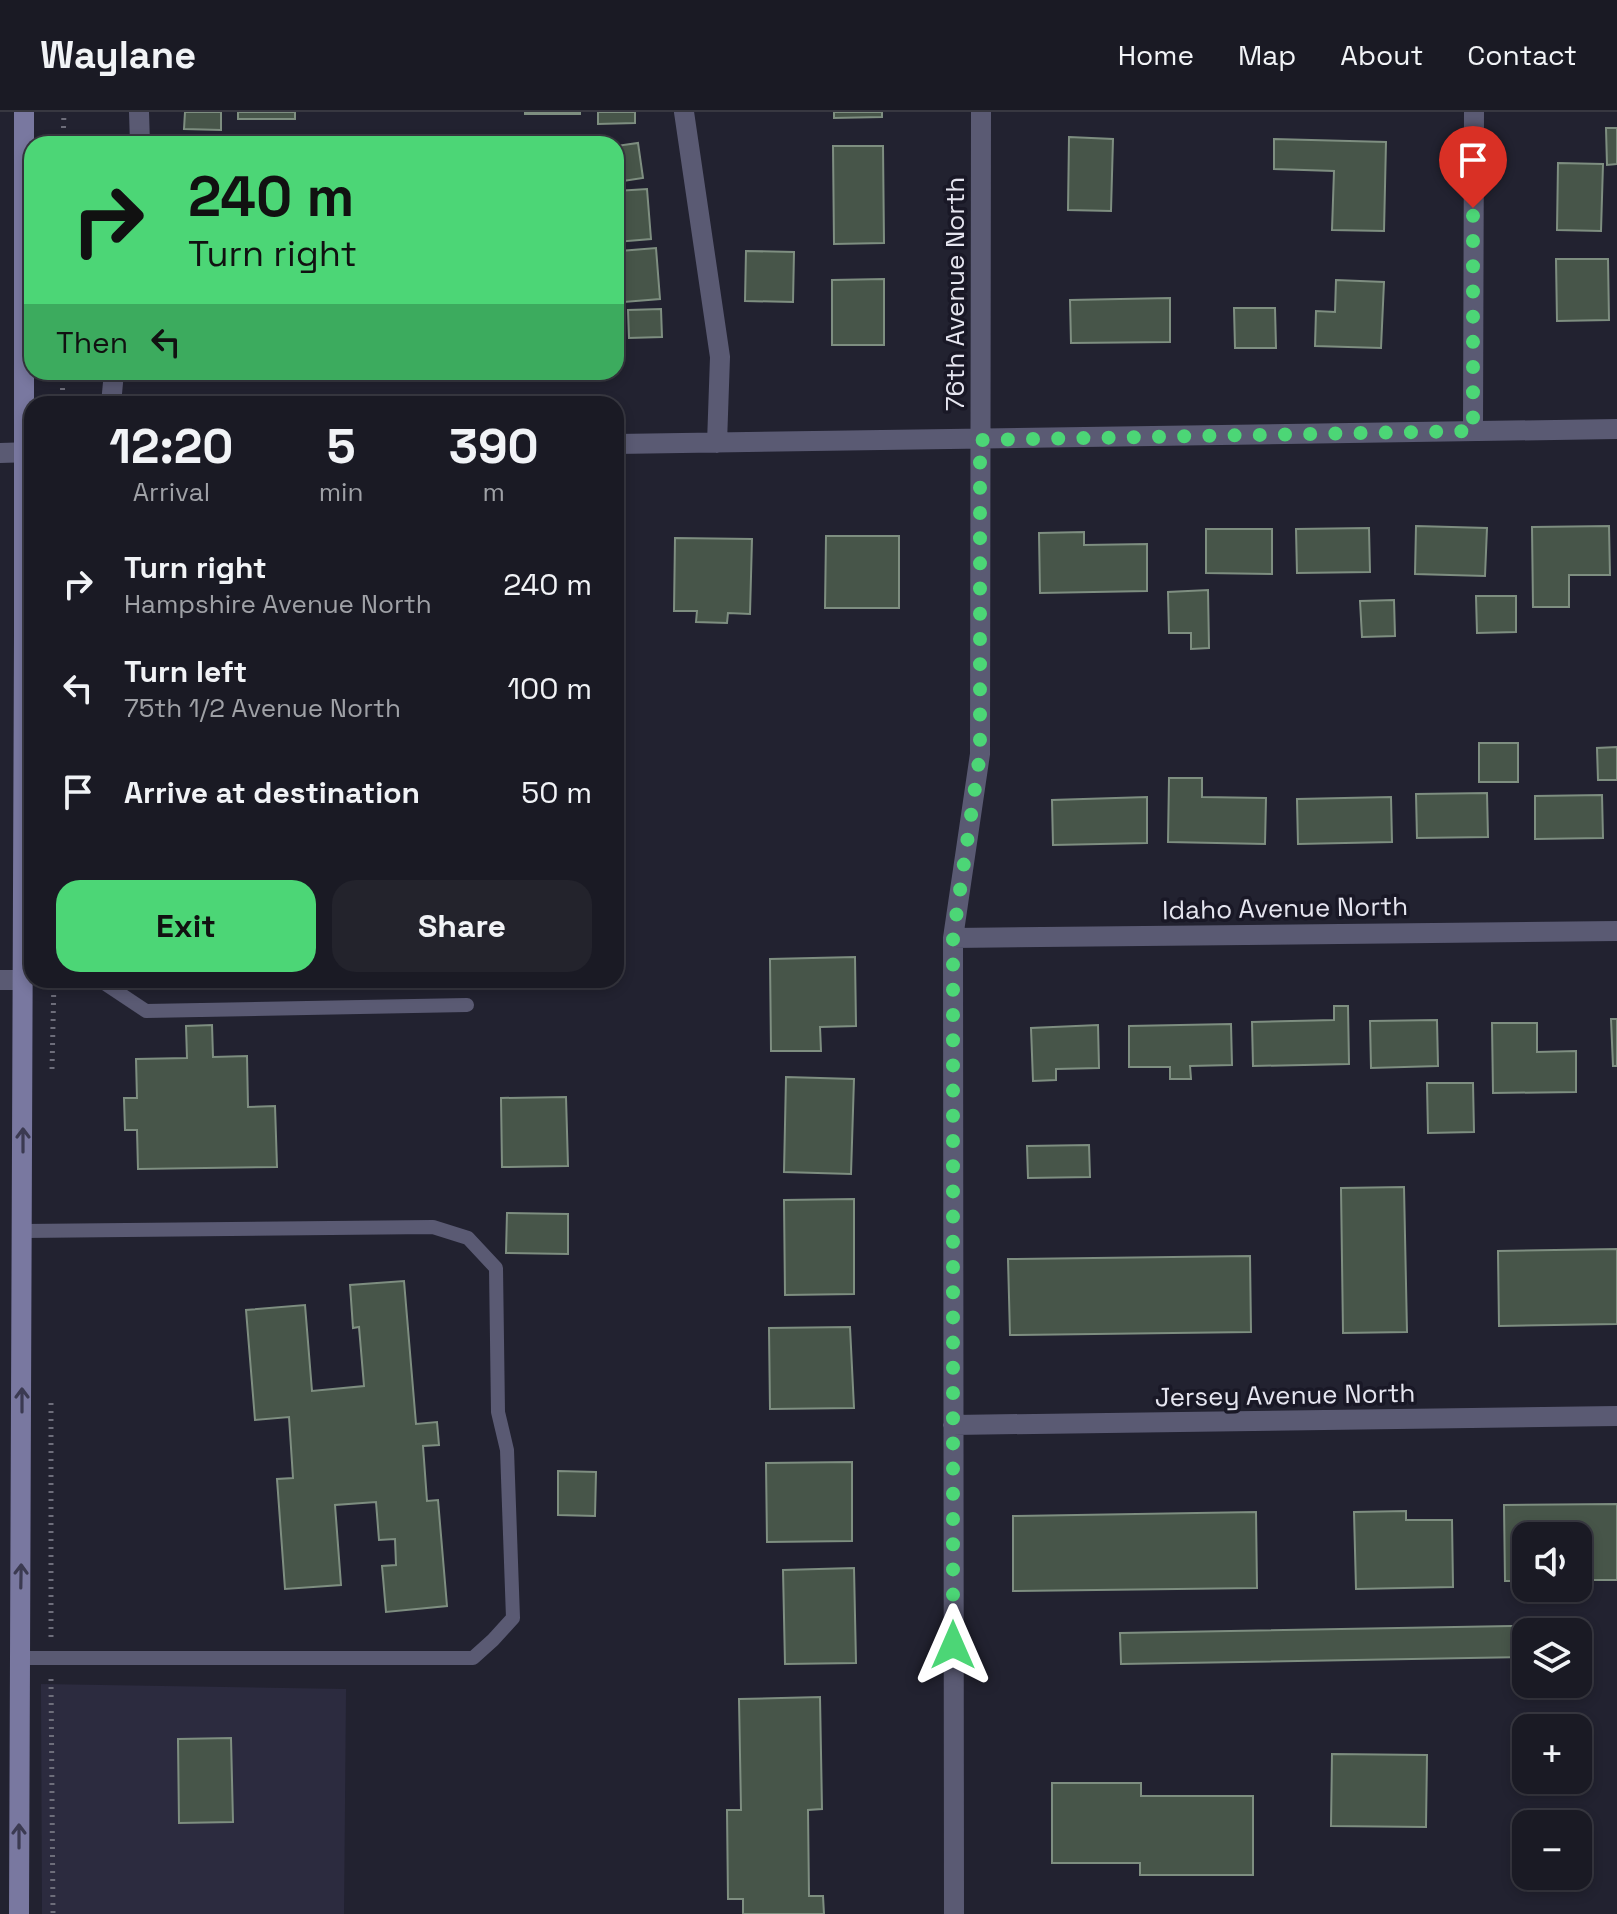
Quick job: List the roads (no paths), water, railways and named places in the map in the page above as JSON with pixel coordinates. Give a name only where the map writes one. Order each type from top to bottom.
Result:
[{"type":"main road","points":[[24,112],[24,136]]},
{"type":"main road","points":[[19,1914],[24,899]]},
{"type":"street","points":[[139,112],[140,136]]},
{"type":"street","points":[[684,112],[720,357],[717,443]]},
{"type":"street","name":"76th Avenue North","points":[[954,1914],[953,938],[980,754],[981,112]]},
{"type":"street","points":[[1473,431],[1474,112]]},
{"type":"street","points":[[624,444],[1617,429]]},
{"type":"street","points":[[0,453],[24,452]]},
{"type":"street","name":"Idaho Avenue North","points":[[953,938],[1617,931]]},
{"type":"street","points":[[0,980],[22,980]]},
{"type":"street","name":"Jersey Avenue North","points":[[953,1425],[1617,1416]]},
{"type":"lane","points":[[112,988],[146,1011],[467,1005]]},
{"type":"lane","points":[[20,1658],[473,1658],[513,1618],[507,1450],[498,1412],[496,1268],[468,1238],[433,1227],[23,1231]]}]
